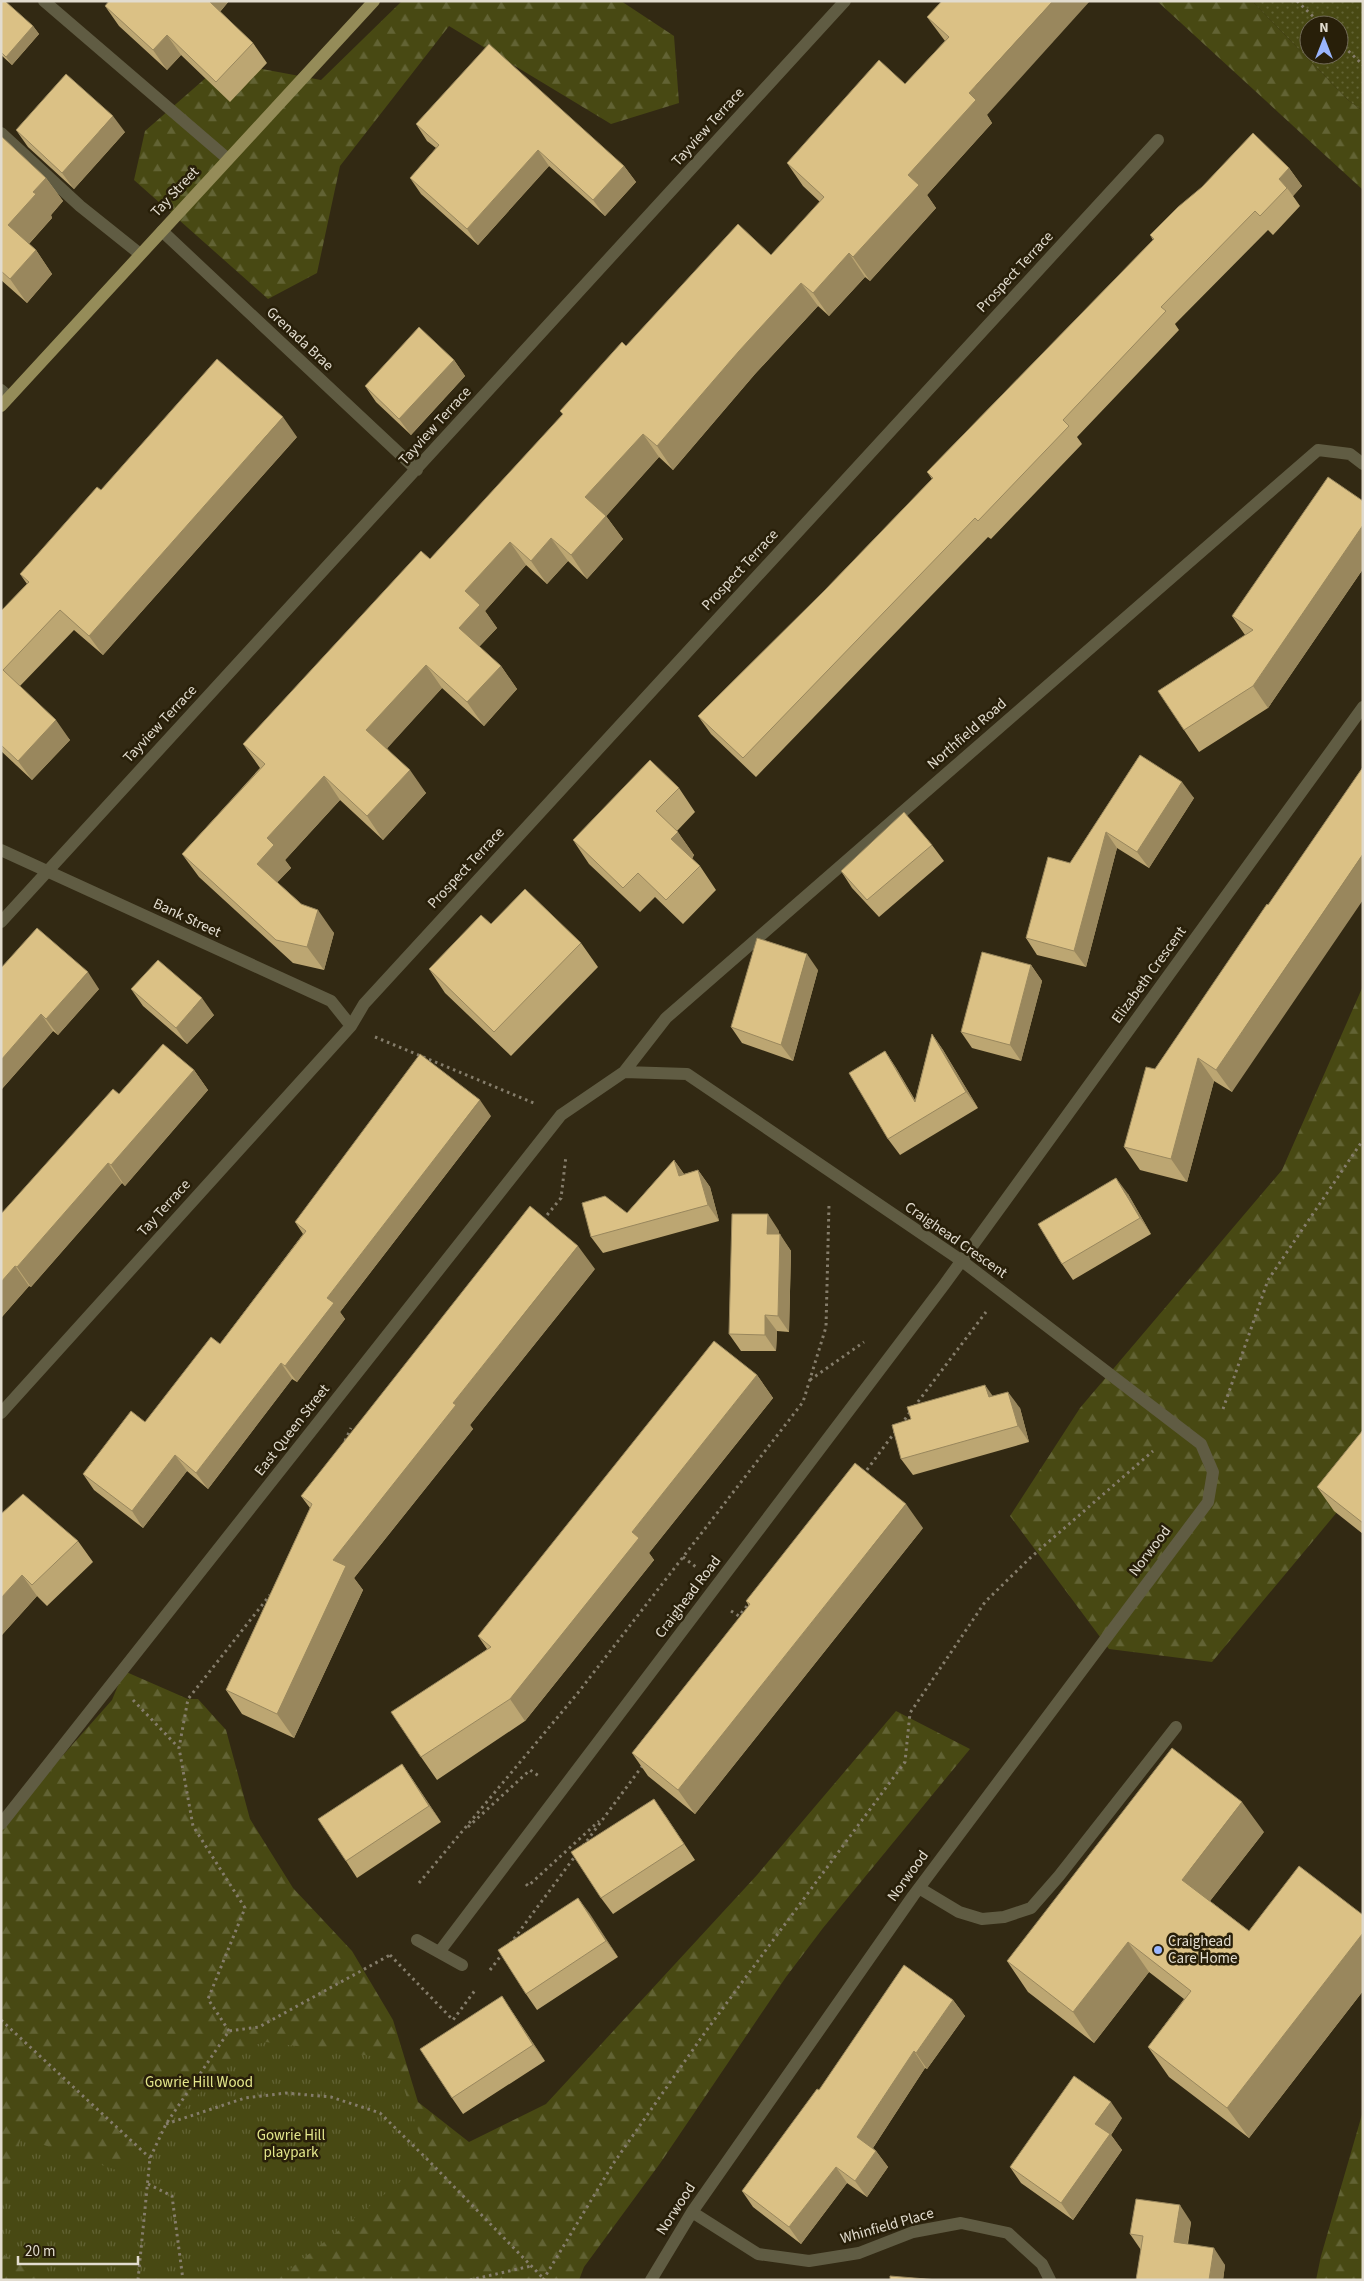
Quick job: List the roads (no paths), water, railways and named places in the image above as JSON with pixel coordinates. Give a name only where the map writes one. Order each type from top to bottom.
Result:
[{"type":"main road","name":"Tay Street","points":[[4,398],[162,231],[374,1]]},
{"type":"street","points":[[44,1],[228,160]]},
{"type":"street","name":"Tayview Terrace","points":[[1,922],[845,1]]},
{"type":"street","points":[[1,133],[80,206],[140,254]]},
{"type":"street","name":"Prospect Terrace","points":[[351,1026],[364,1004],[1158,140]]},
{"type":"street","name":"Grenada Brae","points":[[162,231],[417,470]]},
{"type":"street","name":"Northfield Road","points":[[624,1072],[666,1018],[1318,450],[1350,454],[1363,464]]},
{"type":"street","name":"Elizabeth Crescent","points":[[962,1261],[1363,707]]},
{"type":"street","name":"Bank Street","points":[[1,850],[331,1001],[351,1026]]},
{"type":"street","name":"Tay Terrace","points":[[1,1413],[351,1026]]},
{"type":"street","name":"East Queen Street","points":[[1,1824],[116,1682],[561,1115],[624,1072]]},
{"type":"street","name":"Craighead Crescent","points":[[624,1072],[687,1074],[962,1261],[1201,1444],[1213,1472],[1208,1502]]},
{"type":"street","name":"Craighead Road","points":[[440,1951],[962,1261]]},
{"type":"street","name":"Norwood","points":[[651,2280],[692,2212],[919,1888],[1208,1502]]},
{"type":"street","points":[[919,1888],[959,1912],[982,1919],[1004,1918],[1031,1908],[1059,1876],[1176,1727]]},
{"type":"street","points":[[417,1940],[440,1951],[462,1965]]},
{"type":"street","name":"Whinfield Place","points":[[692,2212],[758,2254],[809,2261],[859,2253],[913,2232],[961,2223],[1008,2233],[1042,2264],[1050,2280]]},
{"type":"place","name":"Craighead Care Home","points":[[1158,1950]]},
{"type":"park label","name":"Gowrie Hill Wood","points":[[199,2082]]},
{"type":"park label","name":"Gowrie Hill playpark","points":[[291,2144]]}]
